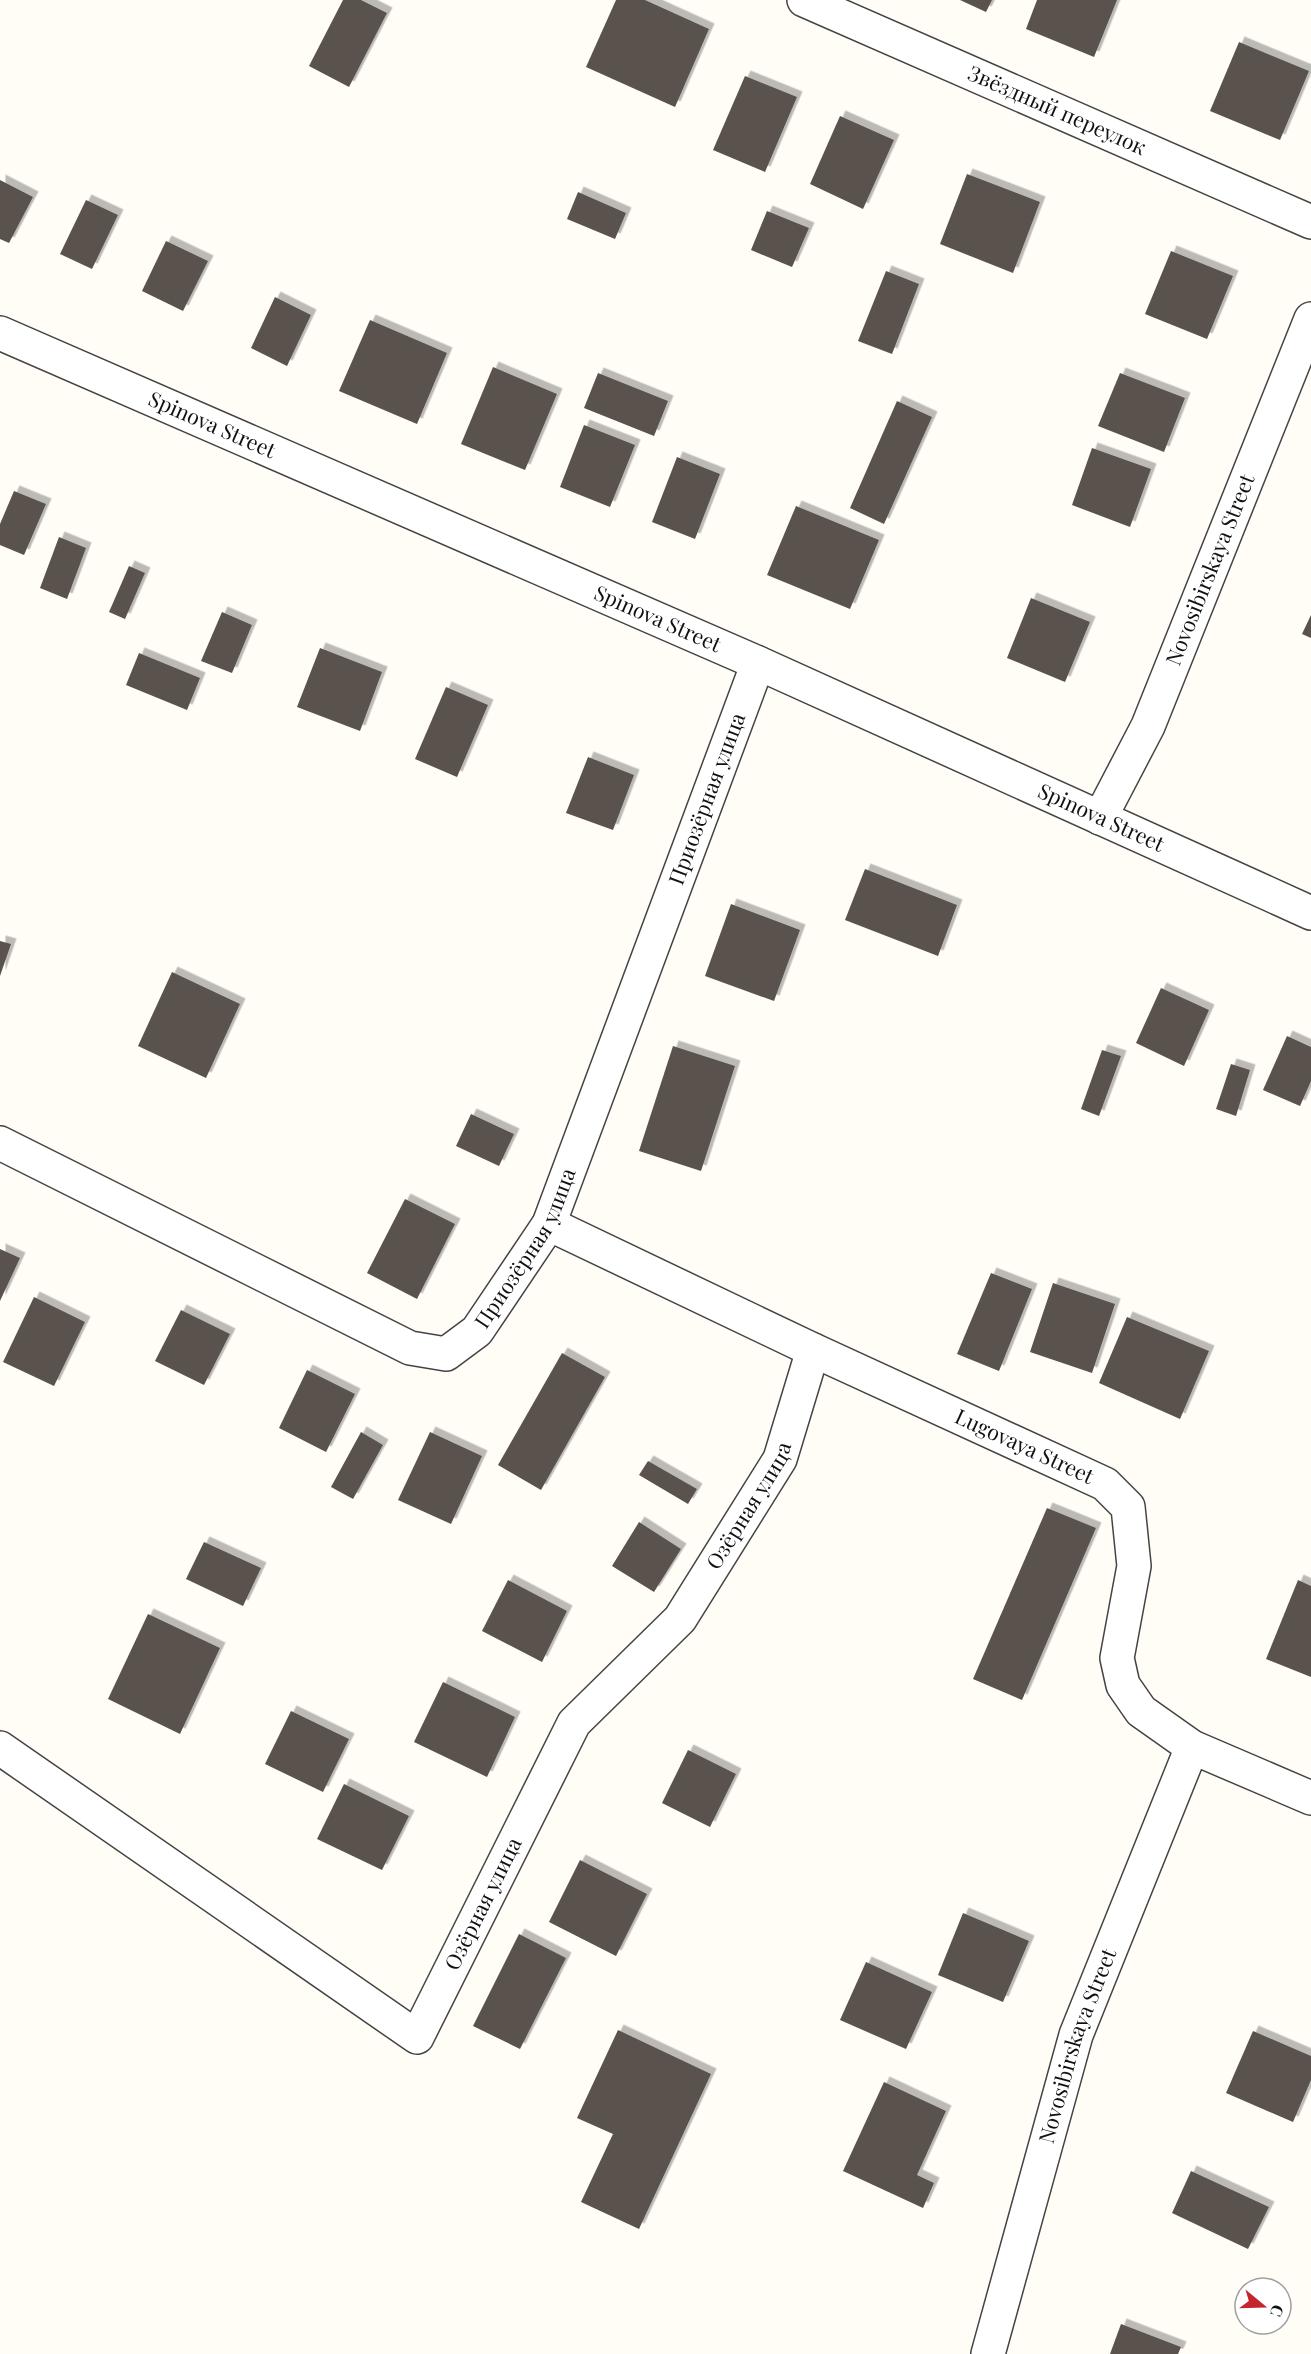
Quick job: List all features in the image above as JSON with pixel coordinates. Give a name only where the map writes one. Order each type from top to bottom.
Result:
[{"type":"street","name":"Звёздный переулок","points":[[804,0],[1311,222]]},
{"type":"street","name":"Novosibirskaya Street","points":[[1100,818],[1148,726],[1311,319]]},
{"type":"street","name":"Spinova Street","points":[[0,333],[758,663],[1311,913]]},
{"type":"street","name":"Приозёрная улица","points":[[0,1143],[410,1348],[446,1354],[477,1331],[549,1224],[758,663]]},
{"type":"street","name":"Lugovaya Street","points":[[549,1224],[813,1350],[1105,1484],[1128,1507],[1134,1566],[1117,1658],[1123,1685],[1141,1711],[1192,1747],[1311,1798]]},
{"type":"street","name":"Озёрная улица","points":[[0,1748],[417,2037],[574,1723],[680,1619],[780,1459],[813,1350]]},
{"type":"street","name":"Novosibirskaya Street","points":[[988,2354],[1076,2036],[1192,1747]]},
{"type":"building","points":[[343,0],[361,0],[387,13],[349,87],[309,66]]},
{"type":"building","points":[[616,0],[645,0],[709,29],[675,107],[586,67]]},
{"type":"building","points":[[960,0],[992,0],[986,12]]},
{"type":"building","points":[[1037,0],[1117,0],[1094,57],[1026,29]]},
{"type":"building","points":[[1239,42],[1309,71],[1280,140],[1210,111]]},
{"type":"building","points":[[745,76],[797,97],[765,172],[713,150]]},
{"type":"building","points":[[840,116],[894,140],[863,209],[810,184]]},
{"type":"building","points":[[967,174],[1040,202],[1013,273],[940,244]]},
{"type":"building","points":[[0,180],[33,197],[9,243],[0,239]]},
{"type":"building","points":[[578,192],[626,213],[615,239],[567,219]]},
{"type":"building","points":[[86,200],[118,215],[92,269],[60,254]]},
{"type":"building","points":[[767,211],[809,228],[792,267],[751,250]]},
{"type":"building","points":[[166,241],[208,261],[183,311],[142,291]]},
{"type":"building","points":[[1171,251],[1233,276],[1207,339],[1145,314]]},
{"type":"building","points":[[886,271],[919,284],[892,354],[858,341]]},
{"type":"building","points":[[275,297],[311,315],[287,366],[251,348]]},
{"type":"building","points":[[370,320],[447,353],[417,424],[339,391]]},
{"type":"building","points":[[493,367],[557,394],[525,470],[461,444]]},
{"type":"building","points":[[598,373],[668,401],[654,436],[584,408]]},
{"type":"building","points":[[1120,373],[1185,398],[1164,452],[1098,426]]},
{"type":"building","points":[[897,401],[932,417],[884,524],[850,508]]},
{"type":"building","points":[[584,425],[635,445],[610,507],[560,487]]},
{"type":"building","points":[[1092,448],[1151,469],[1130,527],[1072,505]]},
{"type":"building","points":[[677,457],[720,474],[695,539],[652,522]]},
{"type":"building","points":[[14,491],[46,504],[24,555],[0,545],[0,524]]},
{"type":"building","points":[[796,506],[879,540],[850,609],[767,575]]},
{"type":"building","points":[[59,537],[86,548],[67,599],[40,588]]},
{"type":"building","points":[[129,566],[145,573],[125,619],[109,612]]},
{"type":"building","points":[[1031,598],[1090,622],[1065,682],[1007,658]]},
{"type":"building","points":[[222,612],[252,625],[232,673],[201,661]]},
{"type":"building","points":[[1311,615],[1311,638],[1302,634]]},
{"type":"building","points":[[320,648],[382,672],[360,731],[297,707]]},
{"type":"building","points":[[139,653],[200,678],[187,710],[126,685]]},
{"type":"building","points":[[446,687],[488,705],[457,777],[415,759]]},
{"type":"building","points":[[588,757],[634,775],[613,830],[566,813]]},
{"type":"building","points":[[865,869],[957,905],[938,956],[845,920]]},
{"type":"building","points":[[731,904],[800,930],[774,1001],[705,976]]},
{"type":"building","points":[[0,941],[11,944],[0,976]]},
{"type":"building","points":[[172,972],[240,1004],[206,1078],[138,1046]]},
{"type":"building","points":[[1161,988],[1209,1010],[1184,1066],[1136,1043]]},
{"type":"building","points":[[1287,1036],[1311,1047],[1311,1081],[1300,1106],[1263,1090]]},
{"type":"building","points":[[673,1046],[735,1066],[701,1171],[639,1151]]},
{"type":"building","points":[[1102,1050],[1121,1056],[1099,1116],[1081,1109]]},
{"type":"building","points":[[1231,1064],[1250,1070],[1236,1116],[1216,1109]]},
{"type":"building","points":[[471,1114],[514,1134],[499,1166],[456,1146]]},
{"type":"building","points":[[405,1199],[455,1224],[417,1299],[367,1273]]},
{"type":"building","points":[[0,1249],[20,1258],[0,1301]]},
{"type":"building","points":[[991,1273],[1032,1289],[999,1371],[957,1354]]},
{"type":"building","points":[[1053,1283],[1115,1304],[1092,1373],[1030,1352]]},
{"type":"building","points":[[34,1297],[85,1322],[54,1386],[3,1362]]},
{"type":"building","points":[[181,1310],[230,1334],[204,1385],[155,1361]]},
{"type":"building","points":[[1127,1317],[1209,1351],[1180,1419],[1099,1383]]},
{"type":"building","points":[[562,1353],[605,1377],[541,1490],[498,1465]]},
{"type":"building","points":[[307,1370],[355,1394],[326,1452],[279,1428]]},
{"type":"building","points":[[361,1432],[383,1445],[353,1499],[331,1487]]},
{"type":"building","points":[[430,1432],[482,1456],[451,1524],[398,1500]]},
{"type":"building","points":[[648,1461],[697,1489],[688,1504],[639,1475]]},
{"type":"building","points":[[1047,1508],[1096,1528],[1022,1700],[973,1679]]},
{"type":"building","points":[[639,1522],[681,1549],[654,1592],[612,1566]]},
{"type":"building","points":[[204,1542],[261,1568],[243,1606],[186,1579]]},
{"type":"building","points":[[508,1580],[567,1611],[542,1662],[482,1631]]},
{"type":"building","points":[[1298,1580],[1311,1586],[1311,1677],[1266,1659]]},
{"type":"building","points":[[148,1614],[220,1648],[180,1734],[108,1699]]},
{"type":"building","points":[[443,1682],[515,1717],[487,1777],[414,1742]]},
{"type":"building","points":[[291,1711],[349,1739],[323,1792],[265,1764]]},
{"type":"building","points":[[688,1750],[736,1774],[710,1827],[662,1803]]},
{"type":"building","points":[[344,1784],[409,1816],[382,1870],[317,1839]]},
{"type":"building","points":[[580,1860],[647,1894],[616,1956],[549,1922]]},
{"type":"building","points":[[963,1913],[1029,1941],[1003,2002],[938,1975]]},
{"type":"building","points":[[519,1934],[566,1958],[520,2049],[473,2026]]},
{"type":"building","points":[[866,1962],[932,1992],[906,2049],[840,2020]]},
{"type":"building","points":[[618,2030],[711,2074],[639,2229],[581,2202],[613,2134],[577,2118]]},
{"type":"building","points":[[1253,2031],[1311,2056],[1311,2080],[1293,2122],[1226,2093]]},
{"type":"building","points":[[884,2082],[946,2111],[917,2175],[934,2183],[923,2208],[843,2171]]},
{"type":"building","points":[[1191,2171],[1269,2207],[1248,2249],[1172,2213]]},
{"type":"building","points":[[1121,2324],[1181,2347],[1178,2354],[1110,2354]]}]
